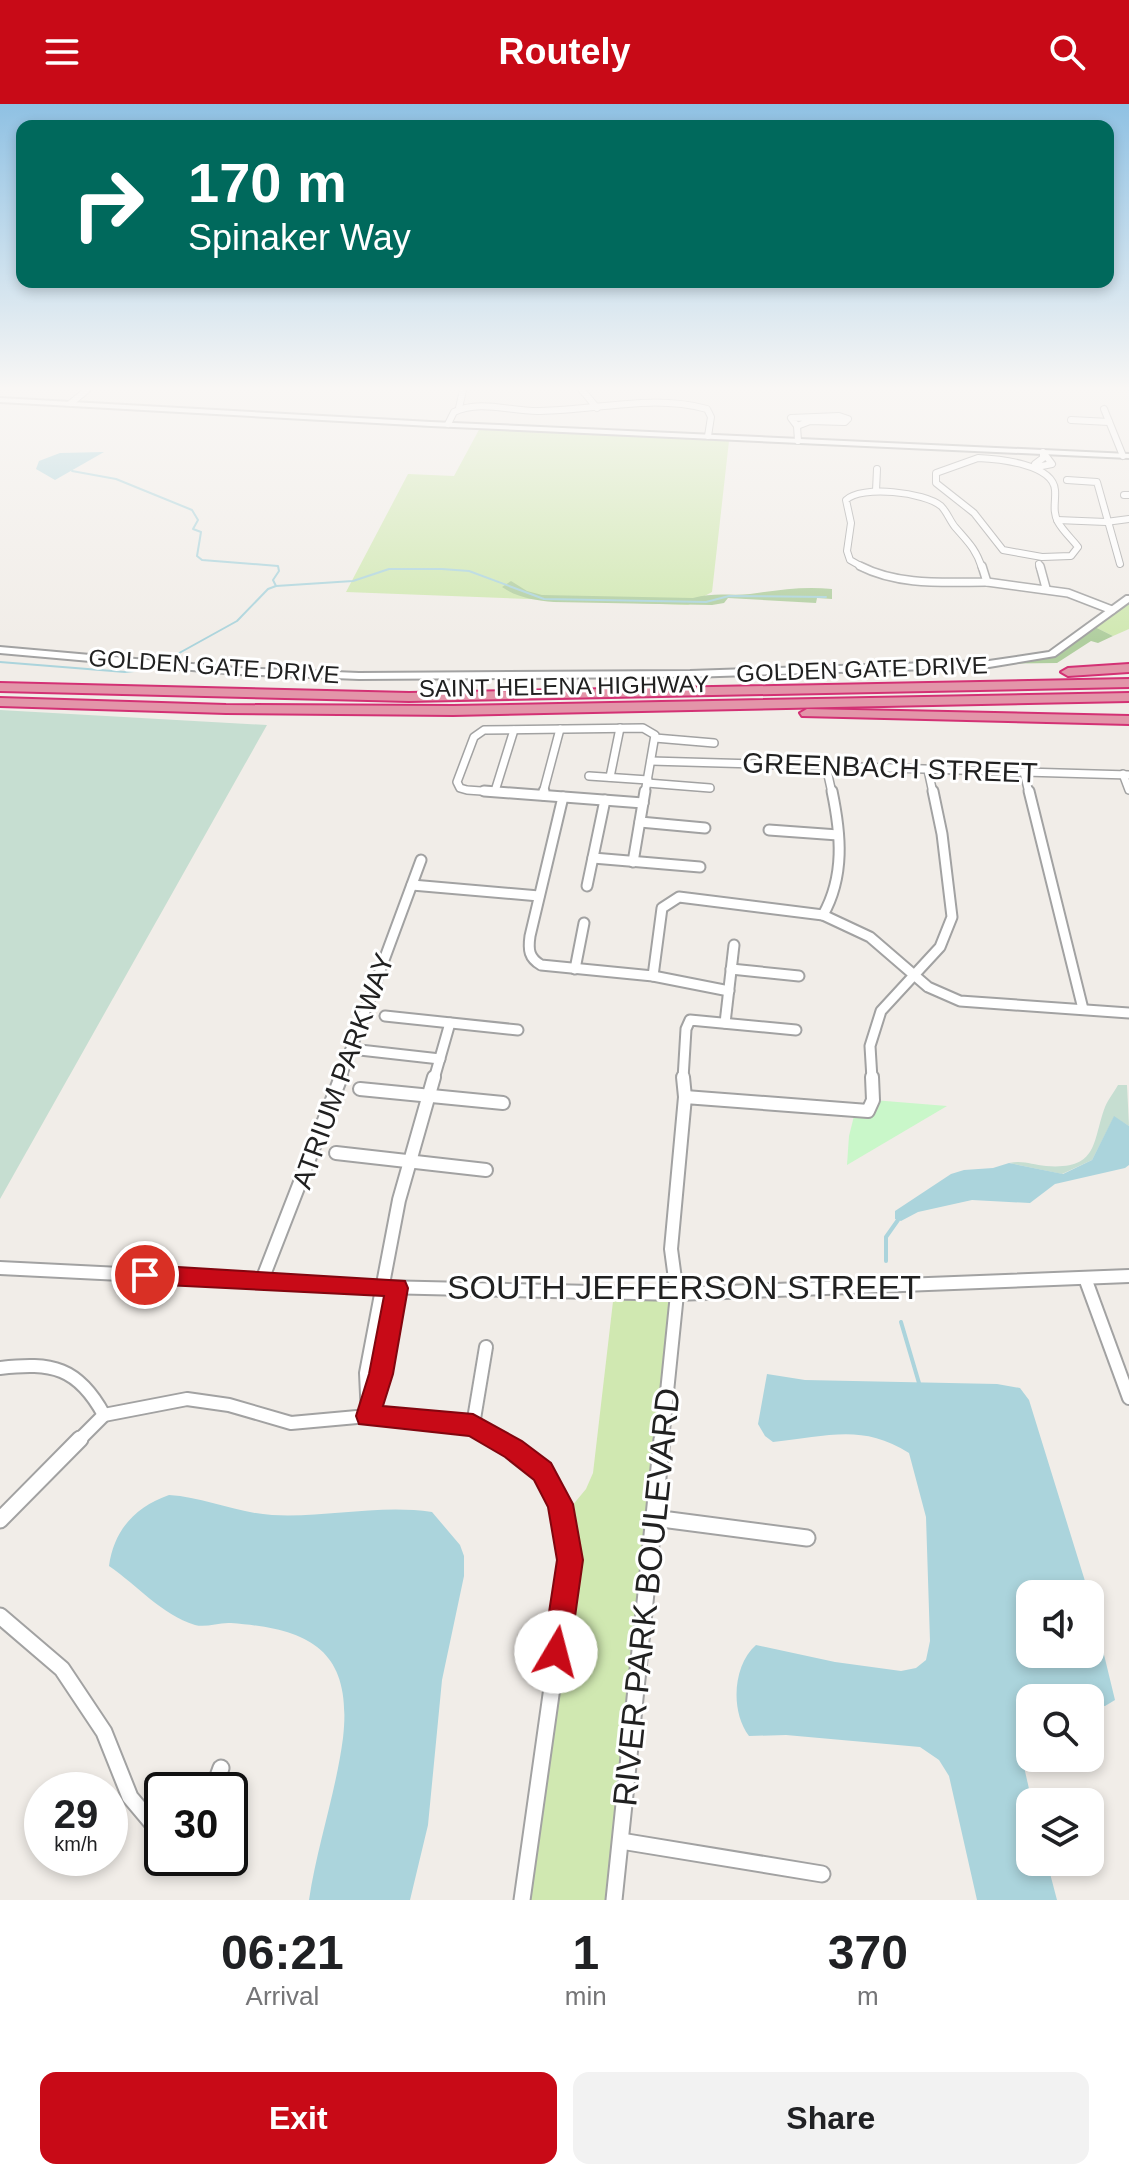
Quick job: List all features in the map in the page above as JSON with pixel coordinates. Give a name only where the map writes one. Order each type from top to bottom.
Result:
[{"type":"highway","points":[[625,693],[1129,668]]},
{"type":"highway","name":"SAINT HELENA HIGHWAY","points":[[0,687],[352,696],[1129,683]]},
{"type":"highway","name":"SAINT HELENA HIGHWAY","points":[[0,702],[293,710],[608,708],[970,697],[1129,697]]},
{"type":"highway","points":[[608,708],[1129,720]]},
{"type":"street","points":[[876,491],[877,474]]},
{"type":"street","points":[[936,474],[936,483],[974,513],[1003,550],[1042,557],[1071,556],[1078,547],[1057,520],[1056,485],[1047,474]]},
{"type":"street","points":[[1067,480],[1097,482],[1120,564]]},
{"type":"street","points":[[987,582],[976,548],[955,527],[941,506],[923,497],[876,491],[853,493],[846,500],[851,523],[847,551],[850,560],[876,573],[1046,588],[1095,608],[1112,610]]},
{"type":"street","points":[[1057,520],[1106,522],[1129,519]]},
{"type":"street","points":[[1039,564],[1046,588]]},
{"type":"street","name":"GOLDEN GATE DRIVE","points":[[0,650],[266,673],[359,676],[690,674],[976,665],[1014,663],[1052,654],[1129,598]]},
{"type":"street","points":[[610,777],[620,728]]},
{"type":"street","points":[[633,862],[644,803],[655,738],[643,728],[484,730],[474,737],[457,782],[460,788],[467,790],[644,803]]},
{"type":"street","points":[[543,795],[560,729]]},
{"type":"street","points":[[495,791],[514,730]]},
{"type":"street","points":[[655,738],[714,743]]},
{"type":"street","name":"GREENBACH STREET","points":[[651,761],[1126,774]]},
{"type":"street","points":[[823,915],[838,886],[838,835],[826,766]]},
{"type":"street","points":[[685,1097],[868,1111],[873,1100],[870,1046],[881,1011],[940,947],[952,917],[942,834],[928,770]]},
{"type":"street","points":[[1024,772],[1083,1009]]},
{"type":"street","points":[[1126,774],[1129,790]]},
{"type":"street","points":[[589,776],[710,788]]},
{"type":"street","points":[[563,797],[527,949],[532,960],[541,965],[653,976],[729,991]]},
{"type":"street","points":[[587,886],[605,800]]},
{"type":"street","points":[[640,822],[705,828]]},
{"type":"street","points":[[769,830],[838,835]]},
{"type":"street","points":[[593,858],[700,867]]},
{"type":"street","name":"ATRIUM PARKWAY","points":[[262,1280],[421,860]]},
{"type":"street","points":[[412,885],[539,896]]},
{"type":"street","points":[[653,976],[662,908],[679,897],[753,903],[823,915],[870,937],[914,976],[944,996],[960,1001],[1129,1013]]},
{"type":"street","points":[[575,969],[584,923]]},
{"type":"street","points":[[734,945],[725,1023],[796,1030]]},
{"type":"street","points":[[731,969],[799,976]]},
{"type":"street","points":[[385,1016],[518,1030]]},
{"type":"street","name":"RIVER PARK BOULEVARD","points":[[614,1900],[677,1294],[671,1249],[685,1097],[682,1091],[686,1029],[690,1020],[725,1023]]},
{"type":"street","points":[[368,1416],[381,1374],[389,1287],[408,1161],[450,1023]]},
{"type":"street","points":[[351,1049],[440,1059]]},
{"type":"street","points":[[360,1089],[503,1103]]},
{"type":"street","points":[[336,1153],[486,1170]]},
{"type":"street","name":"SOUTH JEFFERSON STREET","points":[[0,1268],[389,1287],[677,1294],[1129,1276]]},
{"type":"street","points":[[1085,1278],[1129,1398]]},
{"type":"street","points":[[473,1425],[486,1347]]},
{"type":"street","points":[[0,1368],[17,1366],[77,1376],[94,1395],[104,1415]]},
{"type":"street","points":[[0,1520],[104,1415],[187,1399],[229,1405],[291,1423],[368,1416],[473,1425],[513,1449],[542,1471],[560,1504],[570,1560],[522,1900]]},
{"type":"street","points":[[654,1518],[807,1538]]},
{"type":"street","points":[[0,1616],[62,1669],[104,1732],[130,1797],[144,1816]]},
{"type":"street","points":[[220,1772],[221,1768]]},
{"type":"street","points":[[621,1841],[822,1874]]},
{"type":"green space","points":[[408,474],[725,474],[712,592],[688,605],[346,592]]},
{"type":"green space","points":[[511,581],[527,591],[542,595],[693,598],[811,588],[832,589],[832,599],[817,598],[816,603],[728,598],[724,603],[712,605],[554,602],[520,596],[502,587]]},
{"type":"green space","points":[[1129,600],[1129,629],[1113,636],[1093,626]]},
{"type":"green space","points":[[1093,626],[1113,636],[1098,643],[1091,641],[1057,663],[989,664],[1052,654]]},
{"type":"green space","points":[[0,710],[267,725],[0,1199]]},
{"type":"green space","points":[[1118,1085],[1127,1085],[1129,1126],[1114,1117],[1092,1160],[1062,1174],[1009,1163],[1063,1166],[1085,1158],[1095,1142],[1105,1107]]},
{"type":"green space","points":[[873,1100],[947,1106],[847,1165],[855,1112]]},
{"type":"green space","points":[[614,1293],[677,1294],[614,1900],[522,1900],[570,1560],[562,1518],[586,1489],[593,1473]]},
{"type":"water","points":[[44,474],[66,474],[55,480]]},
{"type":"water","points":[[1114,1116],[1129,1126],[1129,1165],[1125,1168],[1055,1184],[1030,1203],[972,1200],[918,1212],[901,1221],[895,1219],[895,1211],[951,1174],[964,1170],[993,1168],[1009,1163],[1063,1174],[1092,1160]]},
{"type":"water","points":[[767,1374],[805,1380],[997,1384],[1020,1388],[1029,1400],[1085,1580],[1016,1580],[1016,1668],[1104,1668],[1104,1655],[1115,1700],[1104,1706],[1104,1684],[1016,1684],[1016,1772],[1025,1772],[1029,1788],[1016,1788],[1016,1876],[1051,1876],[1057,1900],[977,1900],[949,1776],[939,1760],[920,1747],[786,1735],[749,1736],[739,1714],[737,1689],[743,1664],[756,1645],[835,1662],[901,1671],[916,1668],[926,1660],[930,1641],[926,1517],[909,1453],[892,1444],[859,1435],[827,1435],[773,1442],[758,1424]]},
{"type":"water","points":[[169,1495],[272,1515],[392,1510],[432,1512],[460,1545],[464,1556],[464,1576],[442,1680],[428,1825],[410,1900],[309,1900],[343,1738],[341,1683],[333,1664],[320,1649],[283,1631],[259,1626],[226,1623],[195,1625],[160,1607],[109,1566],[116,1541],[128,1522],[146,1506]]},
{"type":"waterway","points":[[87,474],[116,479],[192,510],[198,520],[193,529],[201,532],[197,556],[202,560],[278,566],[279,571],[273,580],[276,586]]},
{"type":"waterway","points":[[276,586],[353,581],[389,569],[442,569],[469,571],[544,599],[706,602],[729,596],[826,597]]},
{"type":"waterway","points":[[172,657],[237,621],[268,589],[276,586]]},
{"type":"waterway","points":[[0,662],[125,672],[152,669]]},
{"type":"waterway","points":[[886,1261],[886,1237],[898,1220]]},
{"type":"waterway","points":[[901,1322],[919,1383]]},
{"type":"route","points":[[145,1275],[397,1288],[381,1374],[368,1416],[473,1425],[542,1471],[560,1504],[570,1560],[556,1652]]}]
